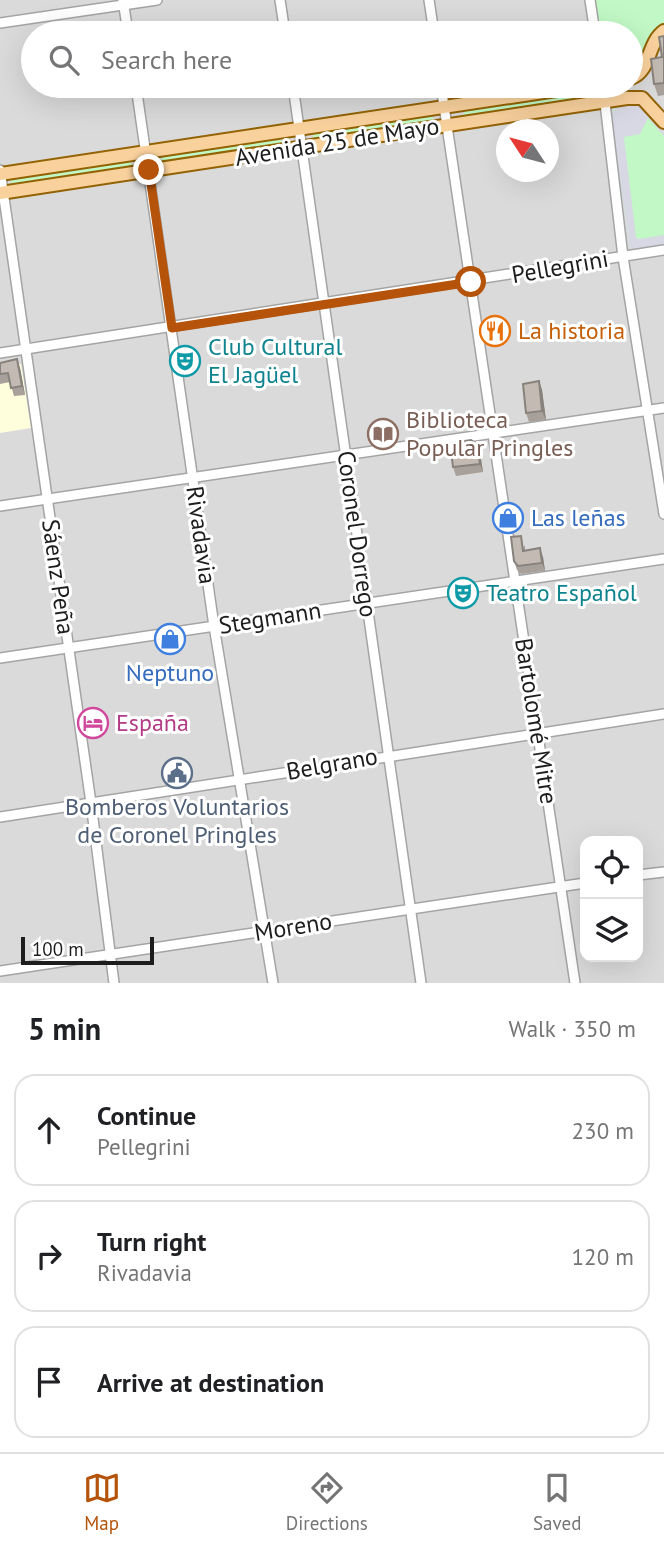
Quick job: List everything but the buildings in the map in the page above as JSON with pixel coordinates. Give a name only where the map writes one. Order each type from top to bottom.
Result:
[{"type":"main road","points":[[643,65],[654,41],[664,32]]},
{"type":"main road","name":"Avenida 25 de Mayo","points":[[0,173],[504,98]]},
{"type":"main road","name":"Avenida 25 de Mayo","points":[[2,193],[605,101],[642,98],[664,121]]},
{"type":"street","points":[[0,23],[157,0]]},
{"type":"street","points":[[280,0],[283,21]]},
{"type":"street","points":[[429,0],[432,21]]},
{"type":"street","points":[[590,0],[593,21]]},
{"type":"street","points":[[123,3],[126,21]]},
{"type":"street","name":"Rivadavia","points":[[138,98],[214,626],[273,983]]},
{"type":"street","name":"Coronel Dorrego","points":[[295,98],[389,754],[408,910],[421,983]]},
{"type":"street","name":"Bartolomé Mitre","points":[[443,98],[575,983]]},
{"type":"street","points":[[605,98],[623,257],[650,410],[664,514]]},
{"type":"street","name":"Sáenz Peña","points":[[0,173],[92,803],[114,983]]},
{"type":"street","name":"Pellegrini","points":[[0,354],[664,250]]},
{"type":"street","points":[[0,506],[493,431],[664,408]]},
{"type":"street","name":"Stegmann","points":[[0,658],[664,559]]},
{"type":"street","name":"Belgrano","points":[[0,817],[389,754],[664,714]]},
{"type":"street","points":[[643,875],[664,872]]},
{"type":"street","name":"Moreno","points":[[0,971],[580,884]]},
{"type":"shaded area","points":[[0,0],[664,0],[664,983],[0,983]]},
{"type":"shaded area","points":[[637,101],[655,114],[664,128],[664,136],[648,118],[640,134],[624,137],[636,237],[639,239],[664,235],[664,245],[636,250],[630,247],[611,114],[618,105]]},
{"type":"shaded area","points":[[21,364],[31,428],[0,433],[0,367]]},
{"type":"green space","points":[[595,0],[664,0],[664,27],[643,57],[643,21],[598,21]]},
{"type":"green space","points":[[544,98],[585,100],[463,116],[465,110]]},
{"type":"green space","points":[[615,107],[655,114],[664,128],[664,245],[636,250],[630,247],[611,114]]},
{"type":"green space","points":[[432,115],[434,123],[312,139],[314,133]]},
{"type":"green space","points":[[281,138],[282,146],[160,162],[162,156]]},
{"type":"green space","points":[[131,161],[132,169],[10,185],[12,179]]},
{"type":"place","name":"La historia","points":[[495,331]]},
{"type":"place","name":"Club Cultural El Jagüel","points":[[185,361]]},
{"type":"place","name":"Biblioteca Popular Pringles","points":[[383,434]]},
{"type":"place","name":"Las leñas","points":[[508,518]]},
{"type":"place","name":"Teatro Español","points":[[463,593]]},
{"type":"place","name":"Neptuno","points":[[170,639]]},
{"type":"place","name":"España","points":[[93,723]]},
{"type":"place","name":"Bomberos Voluntarios de Coronel Pringles","points":[[177,773]]},
{"type":"route","points":[[149,170],[172,328],[471,282]]}]
